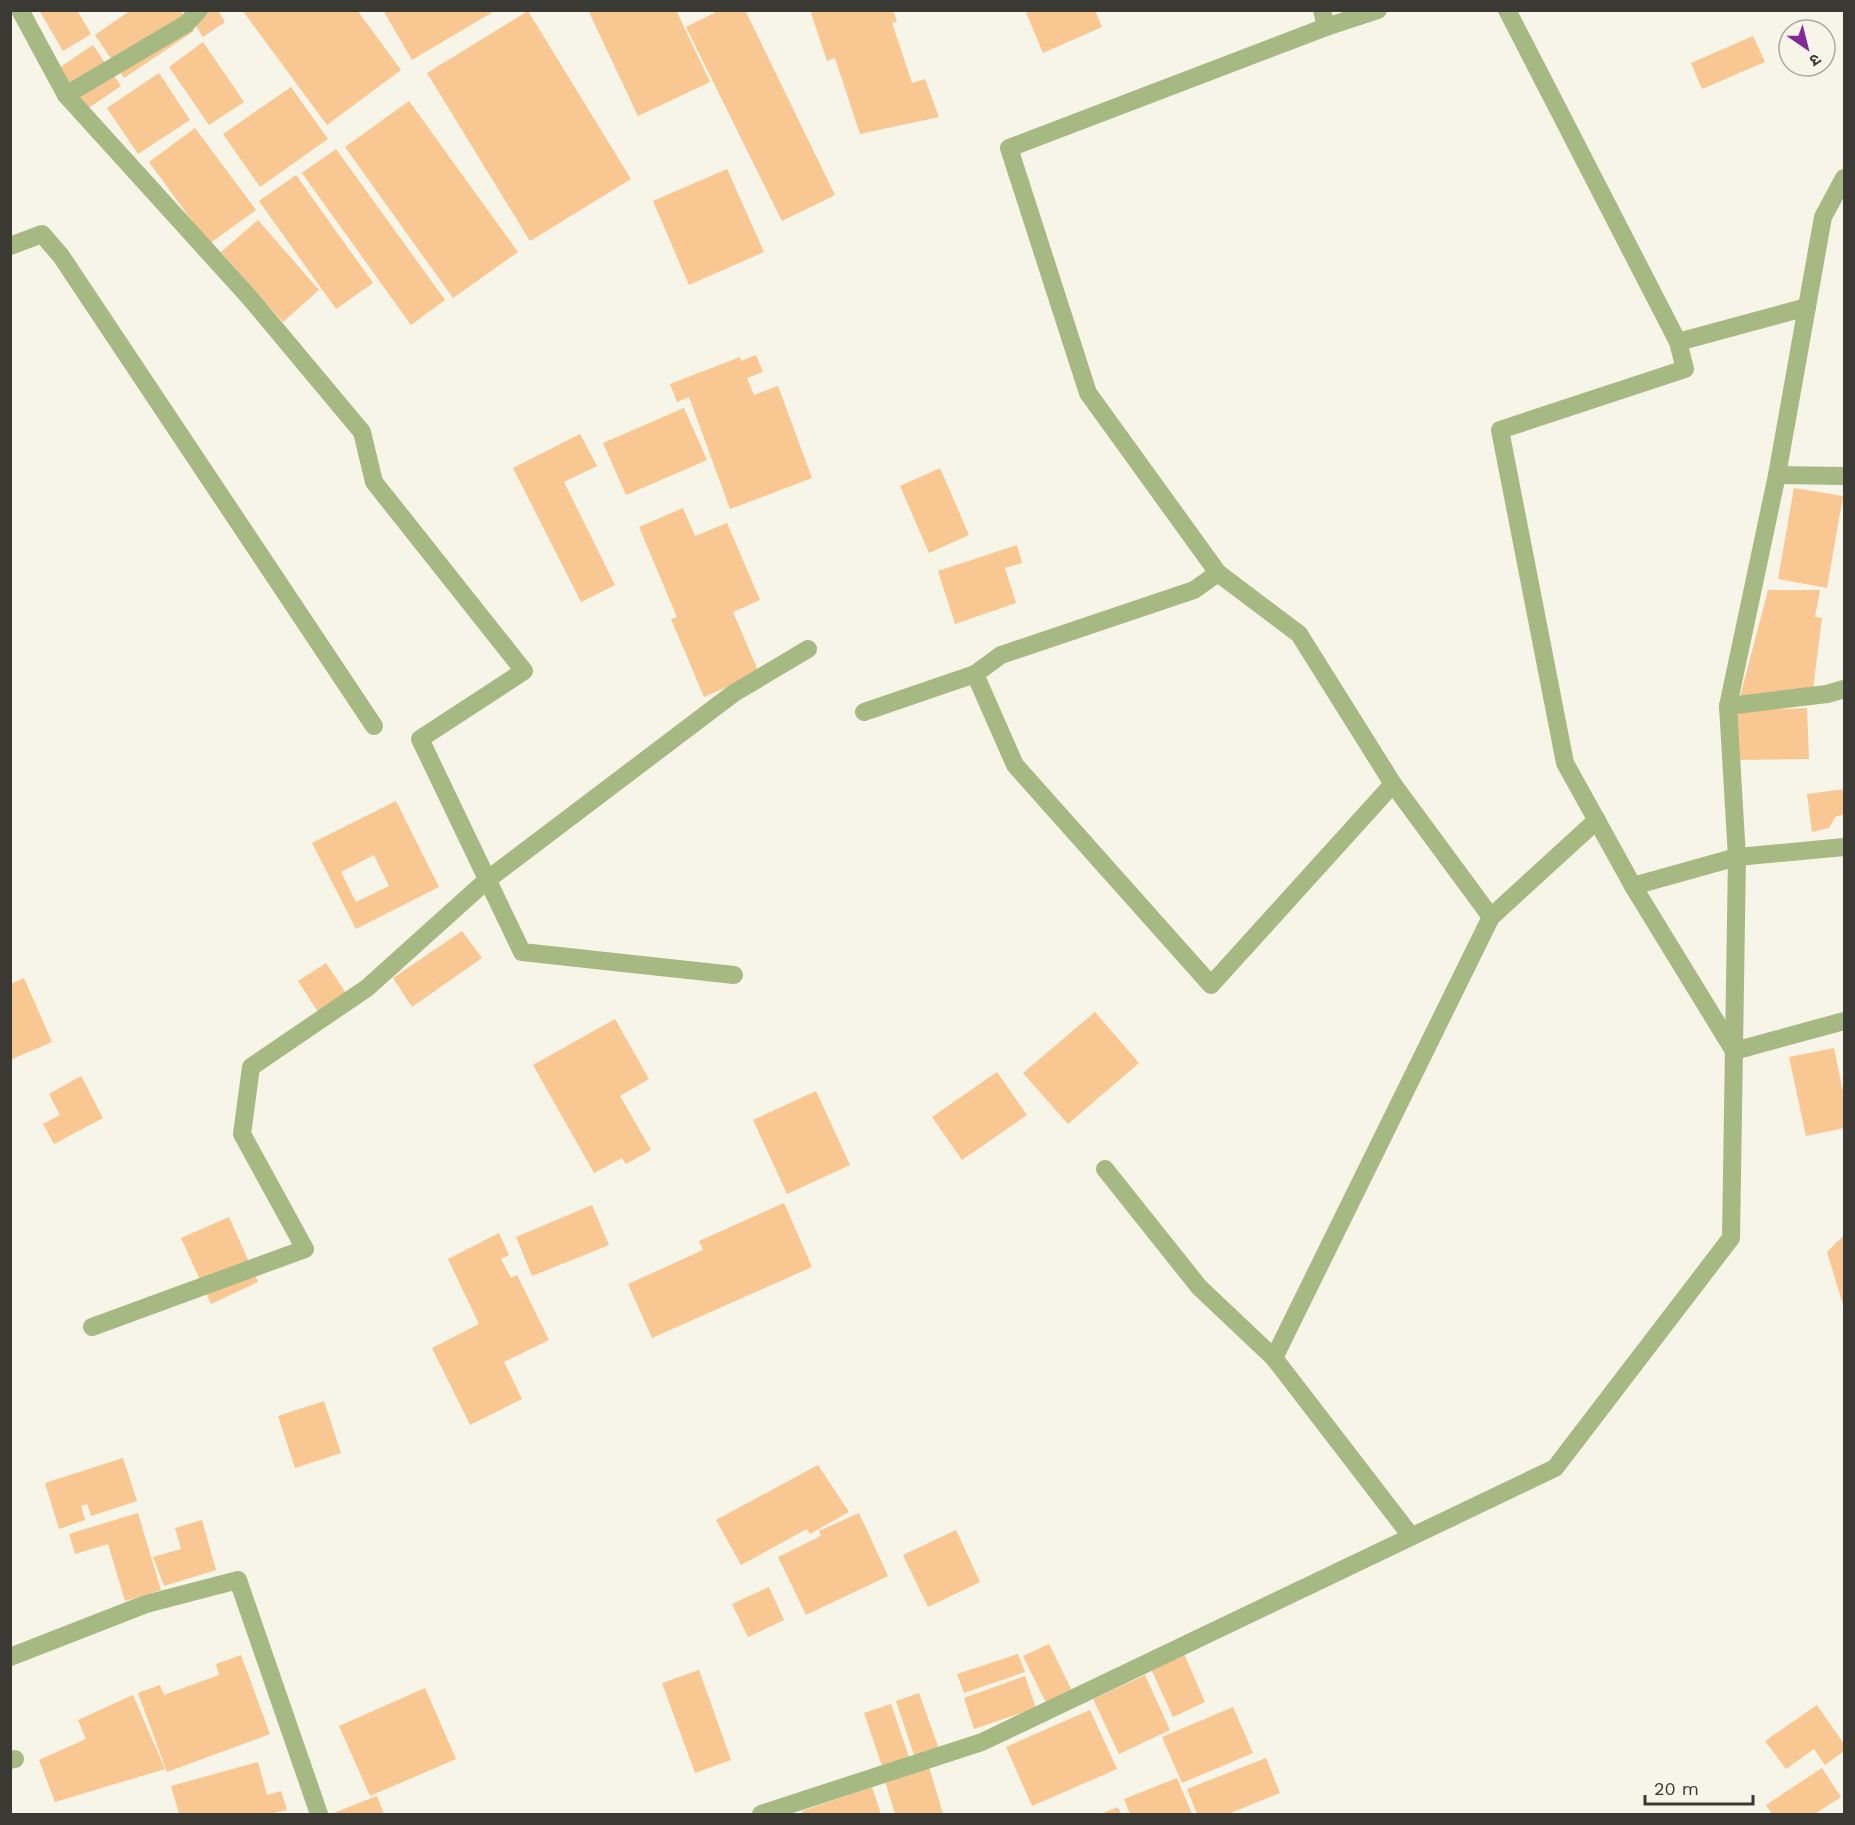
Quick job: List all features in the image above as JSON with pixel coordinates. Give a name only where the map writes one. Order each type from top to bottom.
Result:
[{"type":"street","points":[[20,10],[66,95],[250,298],[362,432],[374,482],[524,671],[420,739],[522,952],[734,975]]},
{"type":"street","points":[[66,95],[186,24],[199,10]]},
{"type":"street","points":[[1378,10],[1324,19],[1010,148],[1088,393],[1218,573],[1299,634],[1394,784],[1491,917]]},
{"type":"street","points":[[1507,10],[1678,342],[1685,369],[1500,430],[1565,763],[1633,886],[1734,1051]]},
{"type":"street","points":[[761,1815],[982,1742],[1555,1468],[1731,1238],[1737,857],[1728,706],[1777,475],[1823,217],[1843,183]]},
{"type":"street","points":[[10,246],[42,234],[60,256],[374,726]]},
{"type":"street","points":[[1678,342],[1807,307]]},
{"type":"street","points":[[1777,475],[1845,476]]},
{"type":"street","points":[[864,712],[975,674],[1001,655],[1194,590],[1218,573]]},
{"type":"street","points":[[92,1327],[305,1249],[242,1134],[251,1066],[367,988],[487,880],[734,693],[808,649]]},
{"type":"street","points":[[975,674],[1015,765],[1211,985],[1394,784]]},
{"type":"street","points":[[1728,706],[1827,694],[1845,689]]},
{"type":"street","points":[[1274,1358],[1491,917],[1597,820]]},
{"type":"street","points":[[1633,886],[1737,857],[1845,847]]},
{"type":"street","points":[[1734,1051],[1845,1021]]},
{"type":"street","points":[[1105,1169],[1199,1287],[1274,1358],[1411,1536]]},
{"type":"street","points":[[10,1658],[146,1604],[238,1580],[319,1815]]},
{"type":"building","points":[[39,10],[77,10],[91,34],[63,51]]},
{"type":"building","points":[[131,10],[180,10],[194,31],[124,78],[95,35]]},
{"type":"building","points":[[186,10],[218,10],[225,22],[203,37]]},
{"type":"building","points":[[242,10],[357,10],[401,70],[327,125]]},
{"type":"building","points":[[383,10],[496,10],[412,60]]},
{"type":"building","points":[[588,10],[676,10],[710,82],[638,116]]},
{"type":"building","points":[[720,10],[745,10],[835,195],[782,221],[686,27]]},
{"type":"building","points":[[810,10],[893,10],[897,22],[892,23],[912,83],[925,79],[939,117],[860,134],[835,58],[827,61]]},
{"type":"building","points":[[1025,10],[1095,10],[1102,27],[1043,53]]},
{"type":"building","points":[[528,11],[631,179],[530,241],[427,73]]},
{"type":"building","points":[[1753,36],[1765,62],[1702,89],[1691,63]]},
{"type":"building","points":[[203,42],[244,102],[209,125],[169,67]]},
{"type":"building","points":[[93,45],[121,86],[87,109],[59,68]]},
{"type":"building","points":[[159,73],[190,120],[138,154],[107,108]]},
{"type":"building","points":[[291,87],[328,139],[260,187],[223,134]]},
{"type":"building","points":[[409,101],[518,252],[453,298],[345,147]]},
{"type":"building","points":[[195,128],[256,210],[209,244],[149,162]]},
{"type":"building","points":[[336,149],[445,300],[411,325],[302,173]]},
{"type":"building","points":[[727,169],[764,252],[689,285],[653,201]]},
{"type":"building","points":[[296,175],[373,283],[336,309],[259,201]]},
{"type":"building","points":[[258,220],[319,290],[283,322],[221,252]]},
{"type":"building","points":[[756,355],[763,372],[747,378],[754,395],[778,386],[812,478],[730,509],[689,397],[677,402],[670,384],[740,357],[741,361]]},
{"type":"building","points":[[684,408],[707,460],[626,495],[603,443]]},
{"type":"building","points":[[580,434],[597,466],[564,482],[615,585],[581,602],[513,468]]},
{"type":"building","points":[[940,468],[969,535],[929,553],[900,486]]},
{"type":"building","points":[[1794,488],[1843,496],[1827,588],[1778,579]]},
{"type":"building","points":[[683,508],[695,536],[727,523],[760,600],[733,612],[759,673],[704,697],[671,619],[677,617],[639,527]]},
{"type":"building","points":[[1017,545],[1022,563],[1005,568],[1016,603],[955,624],[938,571]]},
{"type":"building","points":[[1768,590],[1820,590],[1815,617],[1822,618],[1813,689],[1740,697]]},
{"type":"building","points":[[1807,708],[1809,759],[1734,760],[1733,711]]},
{"type":"building","points":[[1844,789],[1844,815],[1836,816],[1829,828],[1812,832],[1807,794]]},
{"type":"building","points":[[396,801],[439,887],[356,929],[312,843]],"holes":[[[374,855],[389,886],[356,902],[341,872]]]},
{"type":"building","points":[[462,931],[482,958],[412,1007],[393,978]]},
{"type":"building","points":[[326,963],[348,996],[320,1015],[298,981]]},
{"type":"building","points":[[24,978],[52,1042],[10,1060],[10,984]]},
{"type":"building","points":[[1095,1012],[1139,1063],[1068,1124],[1023,1073]]},
{"type":"building","points":[[615,1019],[649,1079],[620,1096],[651,1150],[626,1164],[622,1158],[594,1173],[533,1065]]},
{"type":"building","points":[[1834,1048],[1844,1096],[1844,1128],[1806,1136],[1789,1057]]},
{"type":"building","points":[[997,1072],[1027,1115],[962,1160],[932,1117]]},
{"type":"building","points":[[81,1076],[103,1118],[54,1144],[43,1124],[60,1115],[49,1094]]},
{"type":"building","points":[[816,1091],[850,1165],[787,1194],[753,1120]]},
{"type":"building","points":[[784,1203],[812,1267],[652,1338],[628,1284],[703,1250],[699,1241]]},
{"type":"building","points":[[592,1205],[609,1245],[532,1276],[516,1237]]},
{"type":"building","points":[[229,1217],[258,1282],[211,1304],[181,1238]]},
{"type":"building","points":[[499,1233],[509,1255],[501,1259],[511,1278],[517,1275],[549,1340],[504,1362],[522,1399],[470,1425],[432,1348],[479,1324],[448,1259]]},
{"type":"building","points":[[1844,1235],[1844,1308],[1827,1252]]},
{"type":"building","points":[[324,1401],[341,1453],[295,1468],[278,1416]]},
{"type":"building","points":[[123,1458],[137,1501],[91,1516],[87,1504],[81,1506],[85,1520],[59,1529],[45,1483]]},
{"type":"building","points":[[818,1465],[849,1512],[810,1534],[807,1529],[741,1565],[716,1520]]},
{"type":"building","points":[[138,1513],[161,1590],[125,1601],[108,1544],[75,1554],[69,1534]]},
{"type":"building","points":[[859,1513],[888,1576],[806,1615],[778,1557],[821,1536],[819,1531]]},
{"type":"building","points":[[202,1520],[216,1570],[164,1586],[153,1557],[181,1549],[175,1528]]},
{"type":"building","points":[[956,1530],[980,1582],[928,1607],[903,1555]]},
{"type":"building","points":[[769,1587],[784,1620],[748,1637],[732,1604]]},
{"type":"building","points":[[1049,1644],[1073,1693],[1047,1705],[1023,1656]]},
{"type":"building","points":[[1018,1654],[1025,1672],[964,1693],[957,1674]]},
{"type":"building","points":[[1184,1654],[1205,1702],[1173,1717],[1151,1669]]},
{"type":"building","points":[[241,1655],[270,1734],[167,1772],[138,1693],[160,1685],[164,1695],[219,1675],[216,1664]]},
{"type":"building","points":[[699,1670],[731,1760],[695,1773],[662,1683]]},
{"type":"building","points":[[1145,1675],[1170,1730],[1119,1754],[1093,1699]]},
{"type":"building","points":[[1025,1676],[1036,1708],[974,1729],[964,1698]]},
{"type":"building","points":[[425,1688],[456,1759],[370,1796],[339,1726]]},
{"type":"building","points":[[919,1693],[939,1749],[915,1758],[896,1701]]},
{"type":"building","points":[[133,1695],[165,1769],[55,1802],[39,1760],[86,1739],[78,1720]]},
{"type":"building","points":[[891,1704],[910,1760],[883,1769],[864,1713]]},
{"type":"building","points":[[1817,1705],[1844,1744],[1844,1751],[1825,1765],[1814,1749],[1786,1769],[1765,1741]]},
{"type":"building","points":[[1233,1707],[1253,1753],[1182,1783],[1162,1737]]},
{"type":"building","points":[[1090,1710],[1117,1769],[1032,1806],[1006,1747]]},
{"type":"building","points":[[1266,1758],[1280,1793],[1228,1814],[1197,1814],[1187,1789]]},
{"type":"building","points":[[258,1762],[267,1795],[281,1791],[287,1810],[269,1814],[179,1814],[171,1786]]},
{"type":"building","points":[[929,1767],[943,1814],[895,1814],[885,1781]]},
{"type":"building","points":[[1822,1768],[1841,1797],[1815,1814],[1772,1814],[1766,1805]]},
{"type":"building","points":[[1177,1778],[1192,1814],[1130,1814],[1124,1799]]},
{"type":"building","points":[[872,1787],[881,1814],[803,1814],[802,1811]]},
{"type":"building","points":[[377,1796],[384,1814],[331,1814]]},
{"type":"building","points":[[1118,1807],[1121,1814],[1100,1814]]}]
